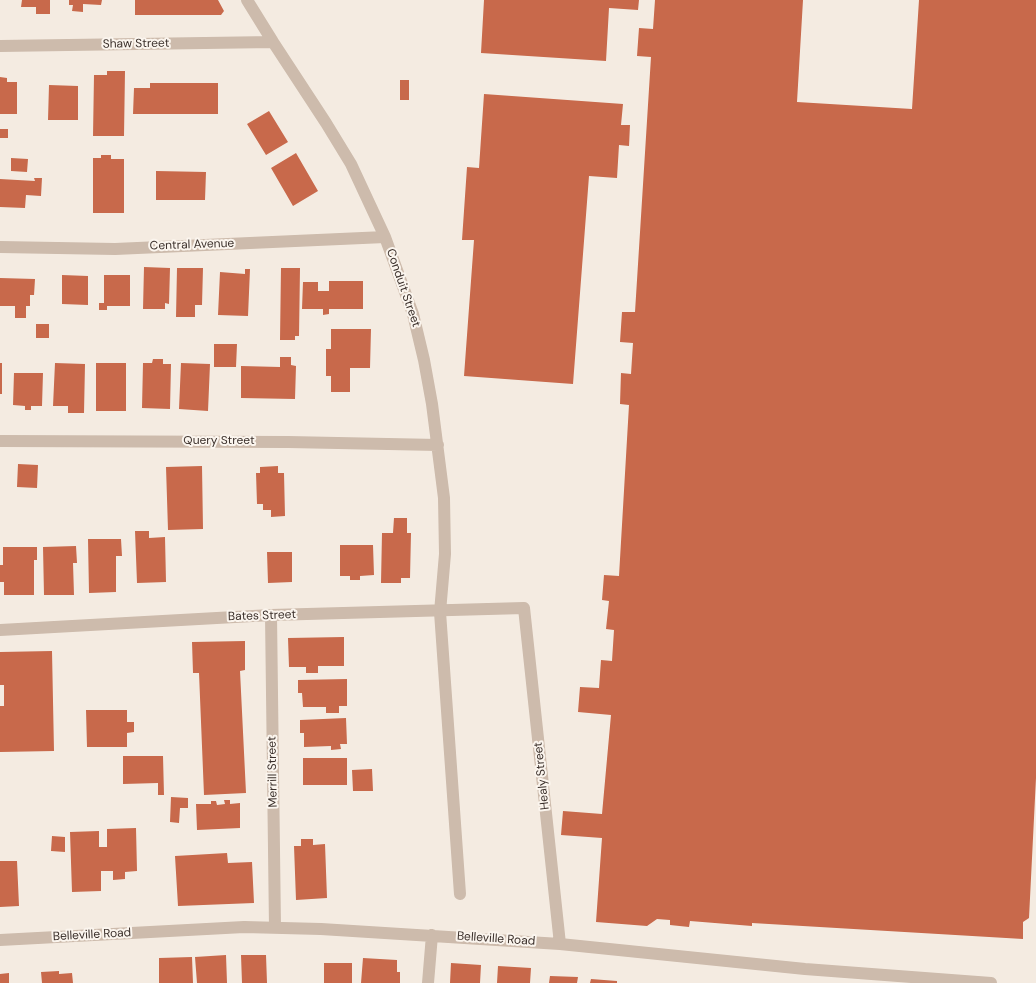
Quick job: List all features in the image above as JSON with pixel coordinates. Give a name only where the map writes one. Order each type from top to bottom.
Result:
[{"type":"street","name":"Conduit Street","points":[[247,0],[351,164],[385,237],[405,288],[419,337],[429,384],[438,445],[445,525],[440,612],[460,894]]},
{"type":"street","name":"Shaw Street","points":[[0,46],[273,42]]},
{"type":"street","name":"Central Avenue","points":[[0,247],[115,248],[385,237]]},
{"type":"street","name":"Query Street","points":[[0,441],[438,445]]},
{"type":"street","name":"Bates Street","points":[[0,630],[271,615],[440,612],[524,608]]},
{"type":"street","name":"Healy Street","points":[[524,608],[560,944]]},
{"type":"street","name":"Merrill Street","points":[[271,615],[275,928]]},
{"type":"street","name":"Belleville Road","points":[[0,940],[244,927],[275,928],[432,935],[560,944],[805,970],[991,983]]},
{"type":"street","points":[[428,983],[432,935]]},
{"type":"street","points":[[804,983],[805,970]]},
{"type":"building","points":[[22,0],[50,0],[50,14],[36,14],[36,7],[21,7]]},
{"type":"building","points":[[69,0],[102,0],[101,5],[83,4],[83,12],[72,11],[73,5],[69,5]]},
{"type":"building","points":[[135,0],[218,0],[224,11],[221,15],[135,15]]},
{"type":"building","points":[[484,0],[639,0],[638,10],[609,8],[606,61],[481,53]]},
{"type":"building","points":[[655,0],[803,0],[797,102],[912,109],[919,0],[1036,0],[1036,778],[1029,918],[1023,922],[1023,939],[752,923],[752,926],[690,921],[689,927],[670,925],[670,920],[657,919],[647,926],[596,922],[602,838],[561,835],[563,811],[602,814],[611,715],[578,712],[580,687],[599,688],[601,660],[612,661],[614,630],[606,629],[609,601],[602,600],[604,575],[619,576],[629,405],[620,404],[621,373],[631,374],[633,343],[620,342],[622,312],[635,312],[651,57],[637,56],[639,28],[653,29]]},
{"type":"building","points":[[107,71],[125,71],[124,136],[93,136],[94,75],[107,75]]},
{"type":"building","points":[[0,77],[7,78],[7,82],[17,82],[17,114],[0,114]]},
{"type":"building","points":[[400,80],[409,80],[409,100],[400,100]]},
{"type":"building","points":[[150,83],[218,83],[218,114],[133,114],[134,88],[150,88]]},
{"type":"building","points":[[49,85],[78,86],[78,120],[48,120]]},
{"type":"building","points":[[484,94],[623,104],[621,125],[630,125],[629,146],[619,145],[617,178],[589,176],[573,384],[464,376],[474,240],[462,240],[467,167],[479,168]]},
{"type":"building","points":[[269,111],[288,142],[266,155],[247,124]]},
{"type":"building","points":[[0,129],[8,129],[8,138],[0,138]]},
{"type":"building","points":[[296,153],[318,191],[293,206],[271,168]]},
{"type":"building","points":[[101,155],[111,155],[111,159],[124,159],[124,213],[93,213],[93,158],[101,158]]},
{"type":"building","points":[[11,158],[28,159],[27,172],[11,171]]},
{"type":"building","points":[[156,171],[206,172],[205,200],[156,200]]},
{"type":"building","points":[[34,178],[42,178],[41,196],[26,195],[25,208],[0,207],[0,179],[35,181]]},
{"type":"building","points":[[144,267],[170,268],[169,304],[165,303],[165,309],[143,309]]},
{"type":"building","points":[[177,268],[203,268],[202,305],[195,305],[195,317],[176,317]]},
{"type":"building","points":[[281,268],[300,268],[299,336],[295,336],[295,340],[280,340]]},
{"type":"building","points":[[245,269],[250,269],[248,316],[218,315],[220,272],[245,274]]},
{"type":"building","points":[[62,275],[88,276],[88,305],[62,304]]},
{"type":"building","points":[[104,275],[130,275],[130,306],[107,306],[107,310],[99,310],[99,303],[104,303]]},
{"type":"building","points":[[0,278],[35,279],[34,295],[30,295],[30,306],[26,306],[26,318],[15,318],[15,306],[0,306]]},
{"type":"building","points":[[329,281],[363,281],[363,309],[329,309],[329,314],[323,315],[323,309],[302,309],[303,282],[318,282],[318,291],[329,291]]},
{"type":"building","points":[[36,324],[49,324],[49,338],[36,338]]},
{"type":"building","points":[[331,329],[371,329],[370,368],[350,368],[350,392],[331,392],[331,376],[326,376],[326,349],[331,349]]},
{"type":"building","points":[[214,344],[237,344],[236,367],[214,367]]},
{"type":"building","points":[[280,357],[291,357],[291,365],[296,366],[295,399],[241,398],[241,366],[280,367]]},
{"type":"building","points":[[153,359],[163,359],[163,364],[171,364],[170,409],[142,408],[143,363],[152,363]]},
{"type":"building","points":[[0,363],[2,363],[2,394],[0,394]]},
{"type":"building","points":[[55,363],[85,364],[84,413],[68,413],[68,406],[53,406]]},
{"type":"building","points":[[96,363],[126,363],[126,411],[96,411]]},
{"type":"building","points":[[181,363],[210,364],[208,411],[179,409]]},
{"type":"building","points":[[14,373],[43,373],[42,406],[31,406],[31,410],[25,410],[25,406],[13,405]]},
{"type":"building","points":[[18,464],[38,465],[37,488],[17,487]]},
{"type":"building","points":[[202,466],[203,529],[168,530],[166,467]]},
{"type":"building","points":[[278,466],[278,473],[284,473],[285,516],[271,517],[271,510],[263,510],[263,504],[257,504],[256,473],[260,473],[260,467]]},
{"type":"building","points":[[394,518],[407,518],[407,533],[411,533],[410,578],[401,578],[401,583],[381,583],[382,533],[393,533]]},
{"type":"building","points":[[135,531],[149,531],[149,538],[165,537],[166,582],[137,583]]},
{"type":"building","points":[[88,539],[121,539],[122,556],[116,556],[116,592],[89,593]]},
{"type":"building","points":[[340,545],[373,545],[374,575],[360,576],[360,580],[350,580],[350,576],[340,576]]},
{"type":"building","points":[[76,546],[77,563],[73,563],[74,595],[44,595],[43,547]]},
{"type":"building","points":[[3,547],[37,547],[37,560],[34,560],[34,595],[4,595],[4,582],[0,582],[0,565],[3,565]]},
{"type":"building","points":[[267,552],[292,552],[292,582],[268,583]]},
{"type":"building","points":[[344,637],[344,666],[318,666],[318,673],[306,673],[306,667],[289,667],[288,638]]},
{"type":"building","points":[[245,641],[245,670],[240,671],[246,793],[204,795],[199,673],[193,673],[192,642]]},
{"type":"building","points":[[52,651],[54,751],[0,752],[0,706],[4,706],[4,685],[0,685],[0,652]]},
{"type":"building","points":[[347,679],[347,706],[339,706],[339,713],[326,713],[326,707],[303,707],[302,693],[298,693],[298,680]]},
{"type":"building","points":[[86,710],[127,710],[127,722],[134,722],[134,732],[127,733],[127,747],[87,747]]},
{"type":"building","points":[[346,718],[347,744],[340,744],[341,749],[331,750],[331,746],[304,747],[304,733],[300,733],[300,720]]},
{"type":"building","points":[[123,756],[163,756],[164,795],[158,795],[158,783],[123,784]]},
{"type":"building","points":[[303,758],[347,758],[347,785],[303,785]]},
{"type":"building","points":[[372,769],[373,791],[353,791],[352,770]]},
{"type":"building","points":[[171,797],[188,798],[188,808],[180,808],[179,823],[170,822]]},
{"type":"building","points":[[224,800],[230,800],[230,804],[240,803],[240,828],[197,830],[196,804],[211,804],[211,801],[216,801],[217,805],[225,804]]},
{"type":"building","points":[[136,828],[137,871],[125,872],[125,879],[113,880],[113,871],[101,871],[101,891],[72,892],[70,832],[99,831],[99,847],[107,847],[107,829]]},
{"type":"building","points":[[52,836],[65,837],[65,852],[51,851]]},
{"type":"building","points":[[301,839],[313,839],[313,845],[325,844],[327,898],[296,900],[294,846],[301,846]]},
{"type":"building","points":[[227,853],[228,863],[252,862],[254,903],[178,906],[175,856]]},
{"type":"building","points":[[0,861],[17,861],[19,906],[0,907]]},
{"type":"building","points":[[226,955],[227,983],[197,983],[195,957]]},
{"type":"building","points":[[241,955],[266,955],[267,983],[242,983]]},
{"type":"building","points":[[192,957],[193,983],[159,983],[159,958]]},
{"type":"building","points":[[363,958],[397,960],[397,972],[400,972],[400,983],[361,983]]},
{"type":"building","points":[[324,963],[352,963],[352,983],[324,983]]},
{"type":"building","points":[[451,963],[481,965],[480,983],[450,983]]},
{"type":"building","points":[[498,966],[531,968],[530,983],[497,983]]},
{"type":"building","points":[[59,971],[59,974],[72,973],[73,983],[42,983],[41,972]]},
{"type":"building","points":[[9,973],[9,983],[0,983],[0,974]]},
{"type":"building","points":[[550,976],[578,977],[577,983],[549,983]]},
{"type":"building","points":[[591,979],[617,981],[617,983],[590,983]]}]
